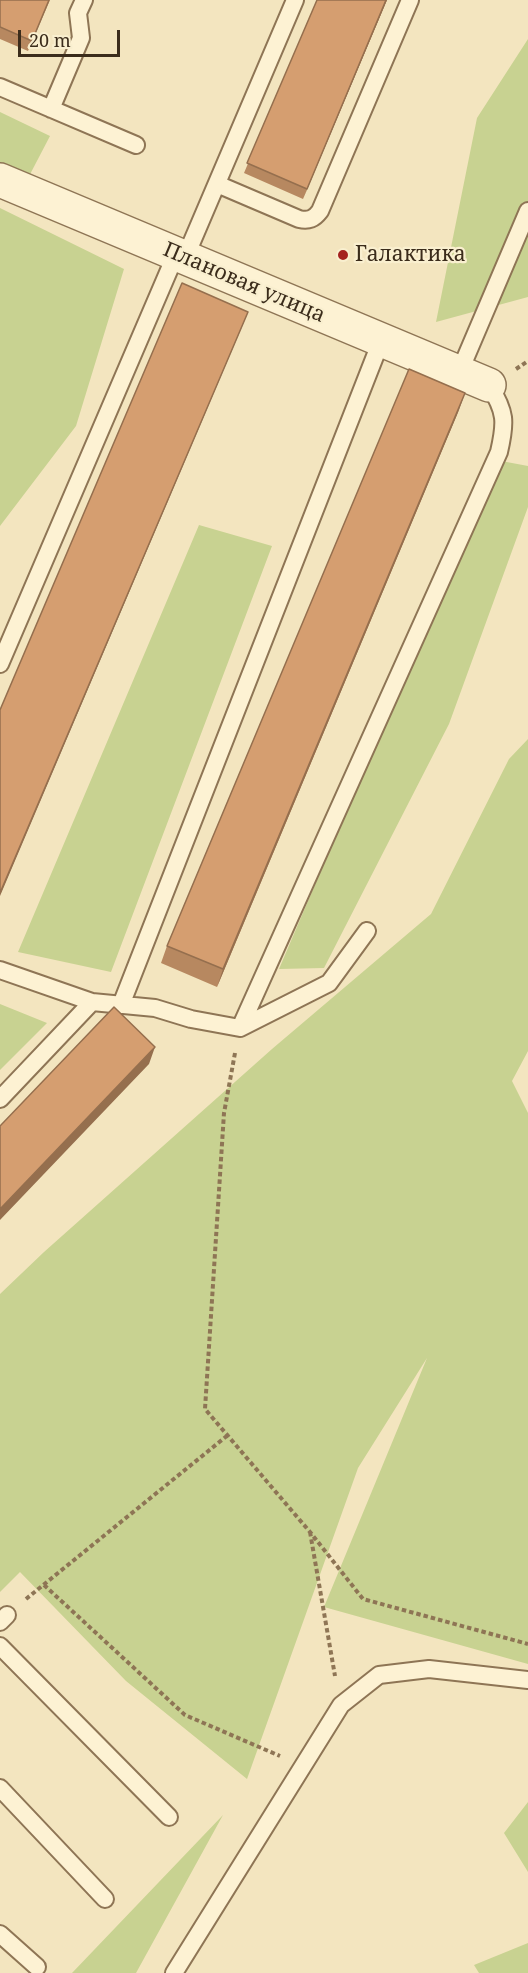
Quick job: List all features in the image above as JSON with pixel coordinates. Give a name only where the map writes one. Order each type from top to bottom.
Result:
[{"type":"street","name":"Плановая улица","points":[[0,180],[489,386]]},
{"type":"lane","points":[[51,109],[81,38],[78,13],[84,0]]},
{"type":"lane","points":[[0,664],[181,256],[217,184],[295,0]]},
{"type":"lane","points":[[217,184],[299,219],[308,221],[315,218],[410,0]]},
{"type":"lane","points":[[0,87],[136,145]]},
{"type":"lane","points":[[459,373],[528,211]]},
{"type":"lane","points":[[121,1005],[381,341]]},
{"type":"lane","points":[[240,1028],[499,452],[504,429],[501,405],[489,386]]},
{"type":"lane","points":[[0,969],[92,1002],[155,1008],[240,1028],[329,983],[368,931]]},
{"type":"lane","points":[[0,1099],[92,1002]]},
{"type":"lane","points":[[0,1646],[169,1817]]},
{"type":"lane","points":[[174,1973],[340,1704],[379,1675],[429,1668],[528,1680]]},
{"type":"lane","points":[[0,1788],[105,1899]]},
{"type":"lane","points":[[0,1934],[37,1967]]},
{"type":"path","points":[[240,1028],[224,1113],[205,1408],[310,1532],[363,1599],[528,1644]]},
{"type":"path","points":[[4,1618],[228,1436]]},
{"type":"path","points":[[310,1532],[340,1704]]},
{"type":"path","points":[[44,1585],[185,1715],[302,1766]]},
{"type":"green space","points":[[528,39],[528,297],[436,322],[477,118]]},
{"type":"green space","points":[[0,112],[50,136],[26,182],[0,166]]},
{"type":"green space","points":[[0,208],[124,269],[76,426],[0,526]]},
{"type":"green space","points":[[496,460],[528,466],[528,507],[449,724],[324,968],[279,969]]},
{"type":"green space","points":[[199,525],[272,546],[111,972],[18,952]]},
{"type":"green space","points":[[528,739],[528,1051],[512,1081],[528,1113],[528,1664],[324,1607],[427,1358],[358,1468],[247,1779],[126,1681],[20,1572],[0,1592],[0,1294],[272,1049],[431,914],[509,759]]},
{"type":"green space","points":[[0,1004],[47,1023],[0,1070]]},
{"type":"green space","points":[[528,1802],[528,1872],[504,1833]]},
{"type":"green space","points":[[223,1815],[136,1973],[72,1973]]},
{"type":"green space","points":[[528,1943],[528,1973],[479,1973],[474,1965]]},
{"type":"building","points":[[0,0],[49,0],[32,41],[0,27]]},
{"type":"building","points":[[317,0],[386,0],[307,189],[247,163]]},
{"type":"building","points":[[182,283],[248,312],[0,893],[0,710]]},
{"type":"building","points":[[409,369],[465,393],[223,969],[167,946]]},
{"type":"building","points":[[114,1007],[155,1047],[0,1209],[0,1126]]},
{"type":"place","name":"Галактика","points":[[343,255]]}]
